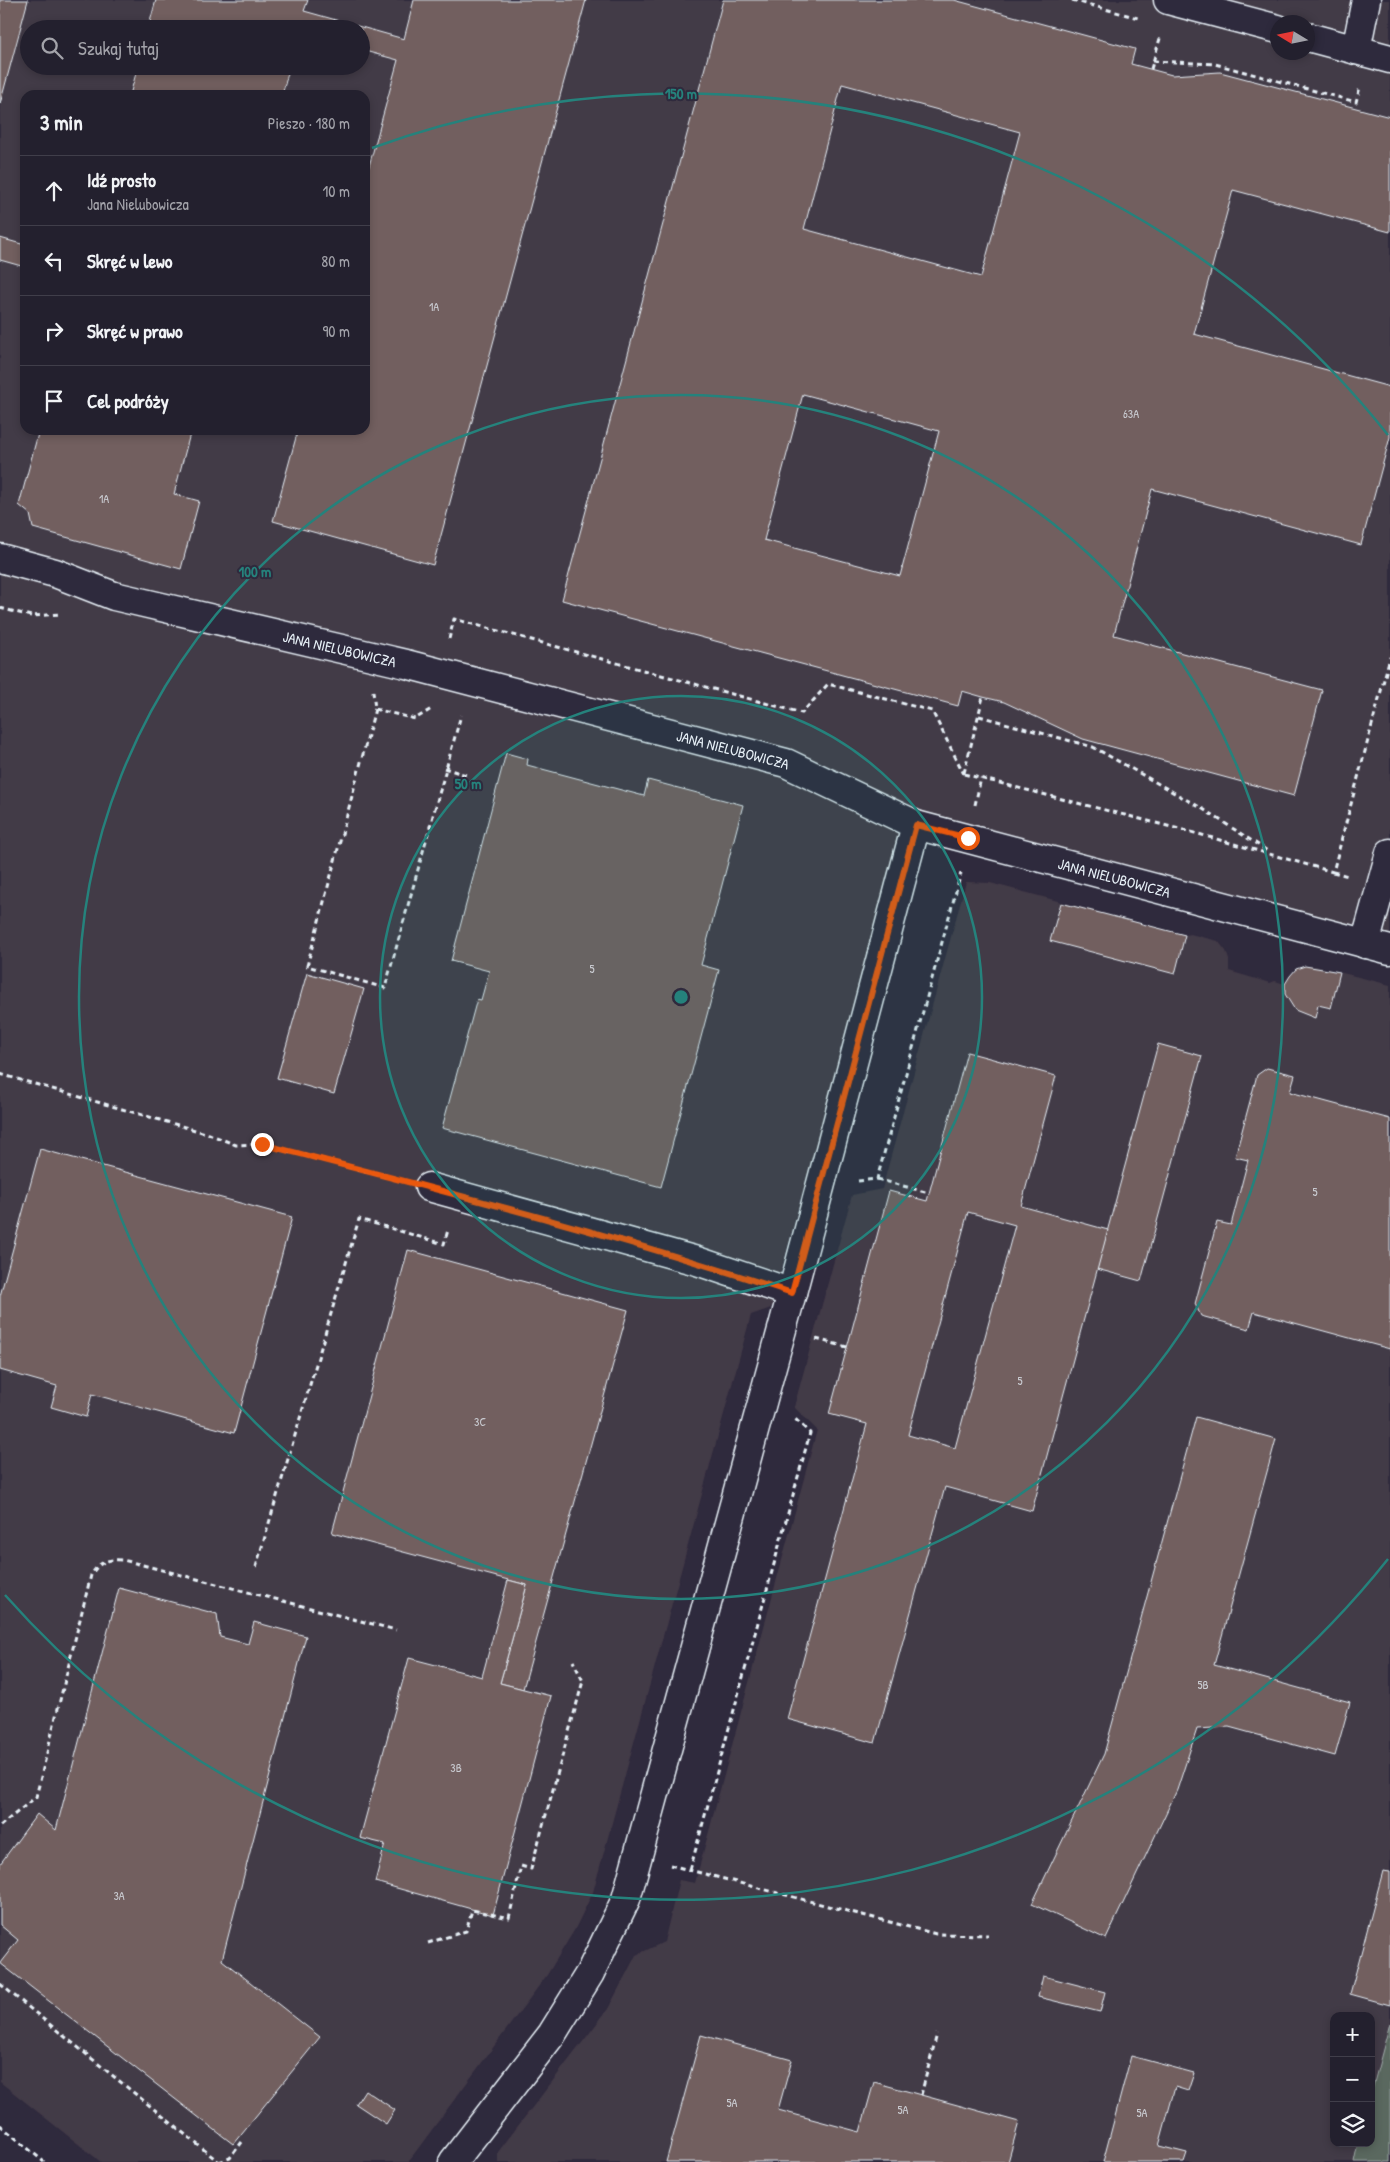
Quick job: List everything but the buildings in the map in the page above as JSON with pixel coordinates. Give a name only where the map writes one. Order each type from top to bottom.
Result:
[{"type":"lane","points":[[1168,0],[1270,27]]},
{"type":"lane","points":[[1356,50],[1366,0]]},
{"type":"lane","points":[[1315,39],[1390,59]]},
{"type":"lane","name":"JANA NIELUBOWICZA","points":[[0,558],[55,573],[114,596],[406,664],[786,763],[916,825],[1378,947],[1390,852]]},
{"type":"lane","points":[[453,2162],[552,2034],[590,1973],[626,1899],[792,1293],[916,825]]},
{"type":"lane","points":[[429,1187],[697,1261],[792,1293]]},
{"type":"path","points":[[1151,69],[1162,32]]},
{"type":"path","points":[[1153,61],[1214,64],[1356,102],[1360,86]]},
{"type":"path","points":[[802,713],[828,684],[932,711],[964,774],[1272,854],[1333,872],[1390,657]]},
{"type":"path","points":[[964,774],[983,697]]},
{"type":"path","points":[[374,709],[308,966],[385,988],[444,768],[461,713]]},
{"type":"path","points":[[979,716],[1093,747],[1203,809],[1272,854]]},
{"type":"path","points":[[444,768],[469,776]]},
{"type":"path","points":[[877,1178],[960,877],[981,778]]},
{"type":"path","points":[[0,1074],[208,1134],[236,1145],[262,1144],[429,1187]]},
{"type":"path","points":[[849,1182],[877,1178],[929,1193]]},
{"type":"path","points":[[256,1567],[359,1219],[444,1244],[458,1195]]},
{"type":"path","points":[[808,1336],[847,1347]]},
{"type":"path","points":[[788,1412],[810,1433],[690,1870],[936,1934],[988,1935]]},
{"type":"path","points":[[0,1826],[36,1797],[90,1575],[104,1561],[122,1560],[396,1630]]},
{"type":"path","points":[[428,1943],[466,1931],[472,1910],[509,1918],[521,1866],[531,1869],[583,1680],[573,1661]]},
{"type":"path","points":[[0,1984],[219,2162],[230,2158],[242,2142]]},
{"type":"path","points":[[921,2095],[936,2034]]},
{"type":"path","points":[[0,2125],[44,2162]]},
{"type":"shaded area","points":[[0,0],[1390,0],[1390,958],[902,827],[771,1308],[751,1315],[593,1892],[575,1929],[547,1975],[408,2162],[101,2162],[0,2082]]},
{"type":"shaded area","points":[[966,882],[990,883],[1185,935],[1190,934],[1218,941],[1226,951],[1229,960],[1229,971],[1270,983],[1275,981],[1285,984],[1296,969],[1305,966],[1315,966],[1390,985],[1390,2162],[498,2162],[498,2152],[608,2009],[636,1955],[664,1942],[679,1880],[695,1883],[817,1430],[794,1407],[852,1195],[882,1189]]},
{"type":"green space","points":[[1390,2023],[1390,2162],[1354,2162],[1357,2147],[1375,2147],[1375,2079]]},
{"type":"route","points":[[262,1144],[429,1187],[697,1261],[792,1293],[916,825],[968,838]]}]
